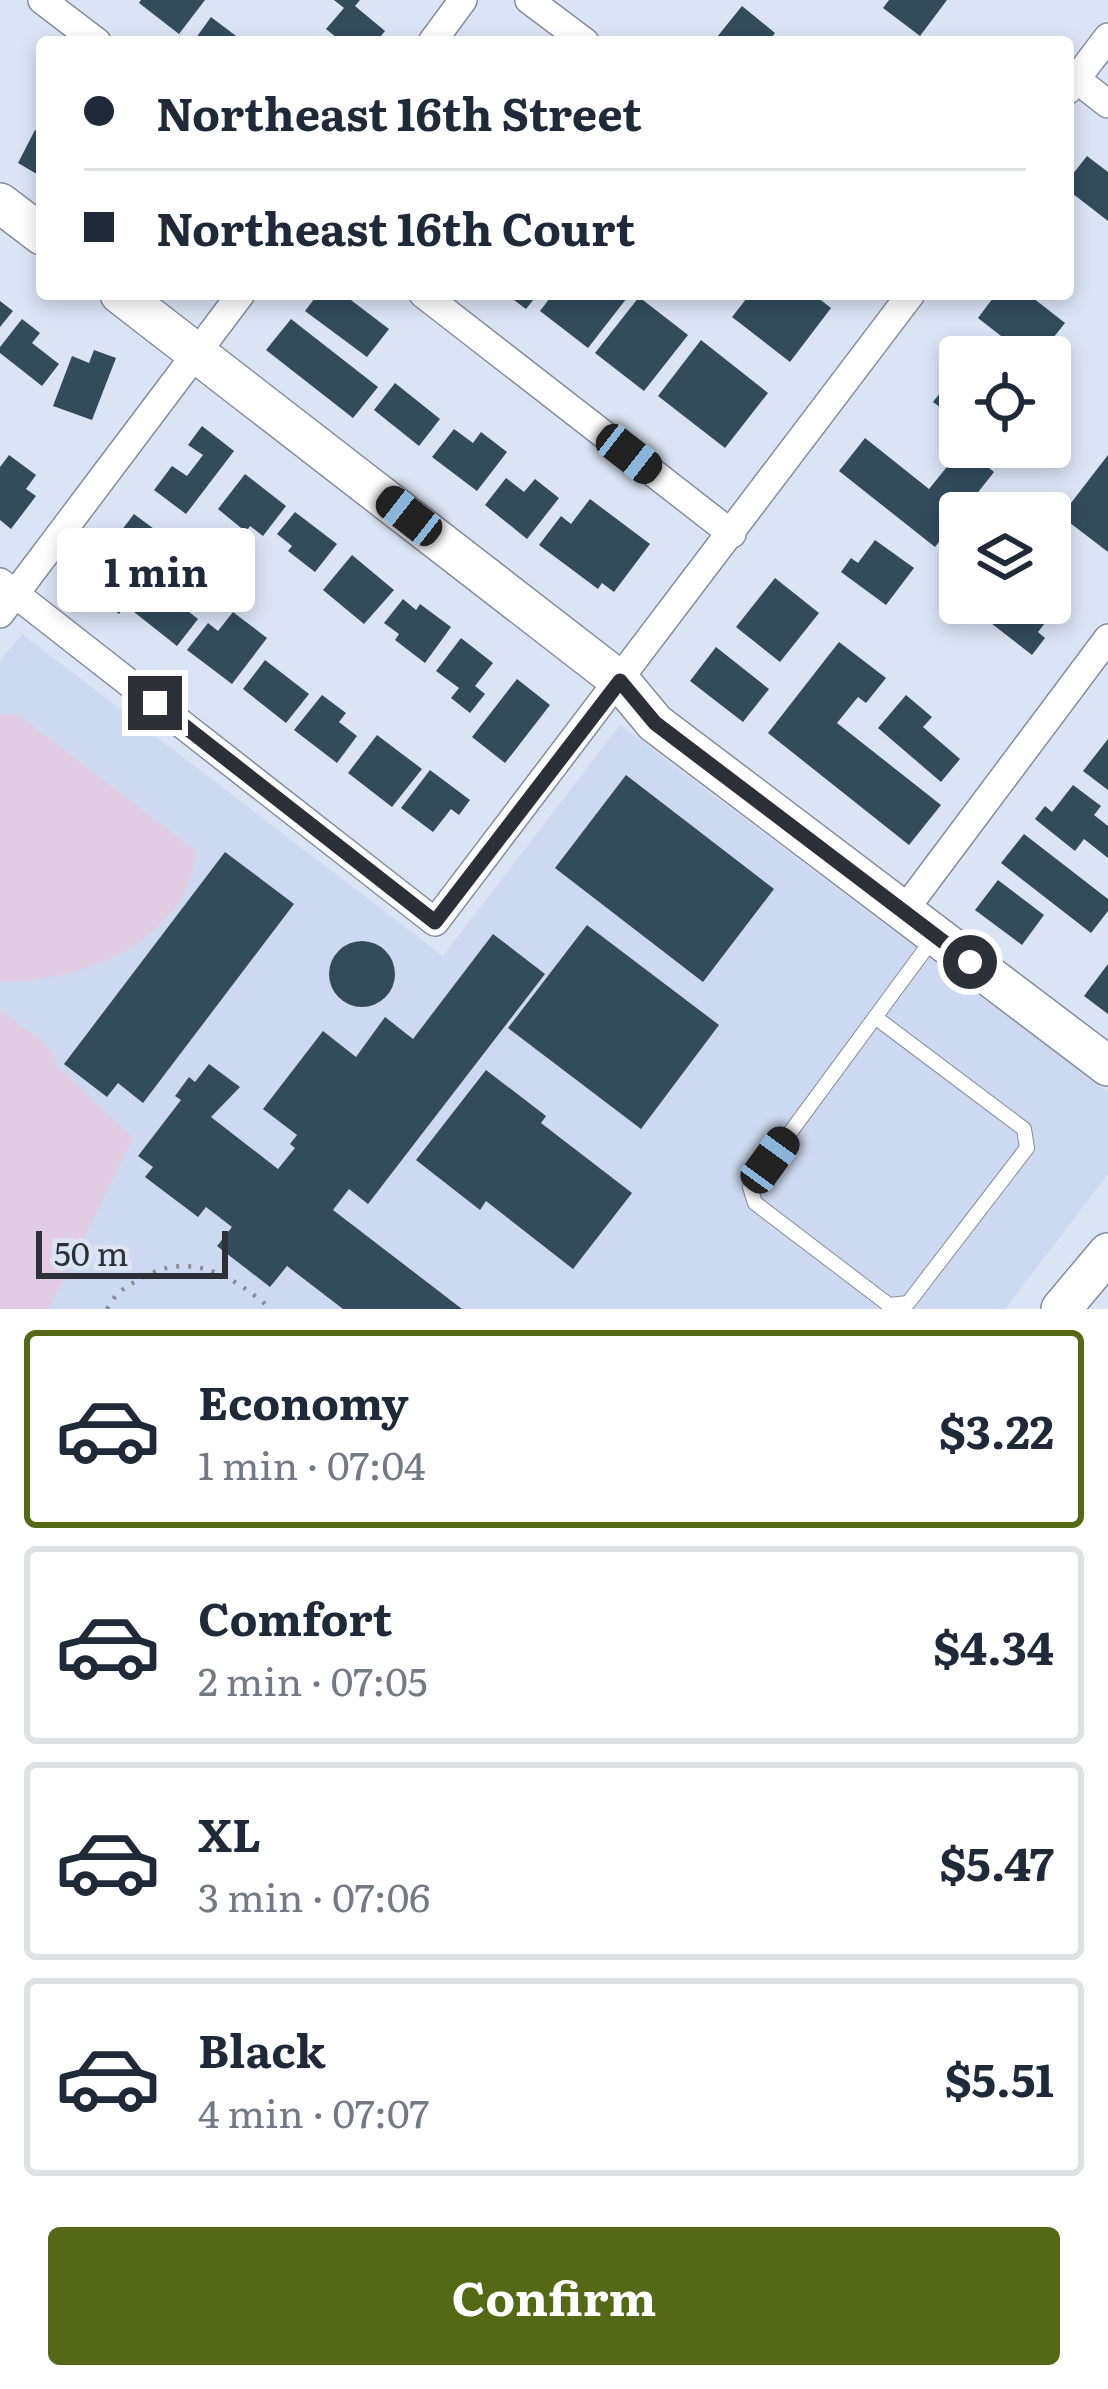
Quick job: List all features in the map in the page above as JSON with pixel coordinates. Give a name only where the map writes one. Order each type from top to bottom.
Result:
[{"type":"street","points":[[42,0],[89,36]]},
{"type":"street","points":[[436,36],[463,0]]},
{"type":"street","points":[[529,0],[577,36]]},
{"type":"street","points":[[1074,82],[1108,37]]},
{"type":"street","points":[[1074,86],[1108,104]]},
{"type":"street","points":[[0,203],[36,230]]},
{"type":"street","points":[[128,300],[620,681],[655,723],[1108,1066]]},
{"type":"street","points":[[237,300],[5,596],[435,922],[907,300]]},
{"type":"street","points":[[431,300],[732,534]]},
{"type":"street","points":[[903,912],[1108,638]]},
{"type":"street","points":[[1061,1309],[1108,1253]]},
{"type":"lane","points":[[875,1017],[1024,1129],[1028,1148],[908,1303],[889,1305],[755,1203],[750,1187],[875,1017],[935,936]]},
{"type":"path","points":[[107,1309],[116,1292],[161,1267],[201,1264],[272,1309]]},
{"type":"shaded area","points":[[22,634],[443,956],[620,725],[1108,1092],[1108,1174],[1005,1309],[0,1309],[0,661]]},
{"type":"shaded area","points":[[17,714],[196,851],[189,884],[173,911],[132,947],[81,970],[0,982],[0,715]]},
{"type":"shaded area","points":[[0,1010],[42,1041],[56,1058],[55,1064],[133,1138],[49,1309],[0,1309]]},
{"type":"building","points":[[141,0],[205,0],[179,34]]},
{"type":"building","points":[[334,0],[360,0],[355,6],[385,31],[381,36],[335,36],[326,29],[344,8]]},
{"type":"building","points":[[889,0],[947,0],[920,36],[883,8]]},
{"type":"building","points":[[742,6],[775,33],[773,36],[718,36]]},
{"type":"building","points":[[211,17],[236,36],[197,36]]},
{"type":"building","points":[[35,130],[36,174],[18,163]]},
{"type":"building","points":[[1087,156],[1108,172],[1108,221],[1074,195],[1074,172]]},
{"type":"building","points":[[313,300],[351,300],[389,329],[367,357],[305,311]]},
{"type":"building","points":[[548,300],[625,300],[588,348],[540,311]]},
{"type":"building","points":[[637,300],[688,335],[644,391],[595,353]]},
{"type":"building","points":[[745,300],[821,300],[831,308],[790,362],[732,317]]},
{"type":"building","points":[[992,300],[1036,300],[1065,323],[1055,336],[1001,336],[978,318]]},
{"type":"building","points":[[0,301],[13,311],[0,327]]},
{"type":"building","points":[[22,319],[40,333],[32,343],[59,364],[42,386],[0,353]]},
{"type":"building","points":[[291,319],[378,387],[353,418],[266,350]]},
{"type":"building","points":[[701,340],[768,393],[725,448],[658,396]]},
{"type":"building","points":[[94,350],[116,358],[92,420],[53,406],[72,356],[89,363]]},
{"type":"building","points":[[395,383],[440,419],[419,446],[374,410]]},
{"type":"building","points":[[202,426],[234,451],[186,514],[154,490],[172,466],[187,476],[203,455],[188,445]]},
{"type":"building","points":[[454,429],[473,443],[481,432],[507,452],[477,491],[432,457]]},
{"type":"building","points":[[865,438],[929,489],[946,468],[994,472],[978,492],[939,492],[939,542],[935,547],[839,471]]},
{"type":"building","points":[[9,455],[36,475],[26,489],[36,496],[11,529],[0,520],[0,467]]},
{"type":"building","points":[[1108,455],[1108,552],[1071,524],[1071,503]]},
{"type":"building","points":[[245,474],[286,506],[263,536],[250,526],[246,532],[218,509]]},
{"type":"building","points":[[506,478],[524,492],[535,479],[559,498],[527,539],[485,505]]},
{"type":"building","points":[[590,499],[650,544],[614,592],[602,583],[598,589],[539,545],[561,516],[571,524]]},
{"type":"building","points":[[295,512],[337,544],[315,572],[288,551],[292,546],[277,534]]},
{"type":"building","points":[[134,514],[173,543],[119,614],[97,597],[111,578],[94,566]]},
{"type":"building","points":[[875,540],[914,568],[886,605],[841,572],[851,558],[858,563]]},
{"type":"building","points":[[352,555],[394,590],[364,624],[323,590]]},
{"type":"building","points":[[775,578],[819,613],[780,662],[736,627]]},
{"type":"building","points":[[155,585],[198,619],[177,646],[134,612]]},
{"type":"building","points":[[403,599],[416,610],[420,604],[451,627],[425,663],[395,640],[399,634],[384,623]]},
{"type":"building","points":[[233,612],[267,638],[232,684],[187,650],[208,623],[218,631]]},
{"type":"building","points":[[992,624],[1044,624],[1038,632],[1045,638],[1032,655]]},
{"type":"building","points":[[461,638],[493,663],[475,686],[485,694],[470,713],[451,698],[459,688],[436,671]]},
{"type":"building","points":[[839,642],[886,678],[866,703],[858,697],[837,723],[941,805],[909,845],[768,733]]},
{"type":"building","points":[[716,647],[769,689],[743,722],[690,681]]},
{"type":"building","points":[[265,660],[309,694],[286,723],[243,689]]},
{"type":"building","points":[[517,679],[550,705],[505,763],[472,737]]},
{"type":"building","points":[[322,695],[346,713],[339,722],[357,736],[337,763],[294,730]]},
{"type":"building","points":[[906,695],[932,717],[923,727],[960,759],[941,782],[878,728]]},
{"type":"building","points":[[377,735],[422,769],[392,807],[348,773]]},
{"type":"building","points":[[1108,739],[1108,790],[1083,771]]},
{"type":"building","points":[[430,770],[470,800],[459,815],[451,809],[433,832],[401,808]]},
{"type":"building","points":[[626,775],[774,889],[703,982],[555,868]]},
{"type":"building","points":[[1073,785],[1101,806],[1094,815],[1108,826],[1108,858],[1084,839],[1075,851],[1035,819],[1045,806],[1052,812]]},
{"type":"building","points":[[1024,834],[1108,899],[1108,911],[1091,933],[1001,863]]},
{"type":"building","points":[[225,852],[294,904],[143,1103],[118,1083],[107,1097],[64,1064]]},
{"type":"building","points":[[998,880],[1044,915],[1022,945],[975,910]]},
{"type":"building","points":[[587,925],[719,1025],[641,1129],[508,1028]]},
{"type":"building","points":[[493,934],[545,974],[368,1204],[349,1189],[333,1210],[462,1309],[343,1309],[287,1266],[270,1287],[217,1246],[232,1227],[206,1207],[198,1217],[145,1177],[153,1167],[138,1156],[181,1100],[175,1096],[189,1077],[195,1082],[209,1064],[240,1087],[211,1117],[278,1169],[295,1148],[290,1144],[297,1135],[263,1109],[323,1031],[356,1057],[385,1017],[413,1039]]},
{"type":"building","points":[[362,941],[386,950],[395,974],[386,998],[362,1007],[338,998],[329,974],[338,950]]},
{"type":"building","points":[[1108,964],[1108,1014],[1084,996]]},
{"type":"building","points":[[486,1070],[546,1116],[541,1123],[632,1193],[573,1269],[486,1201],[480,1210],[416,1160]]},
{"type":"route","points":[[155,703],[435,922],[620,681],[655,723],[970,962]]}]
